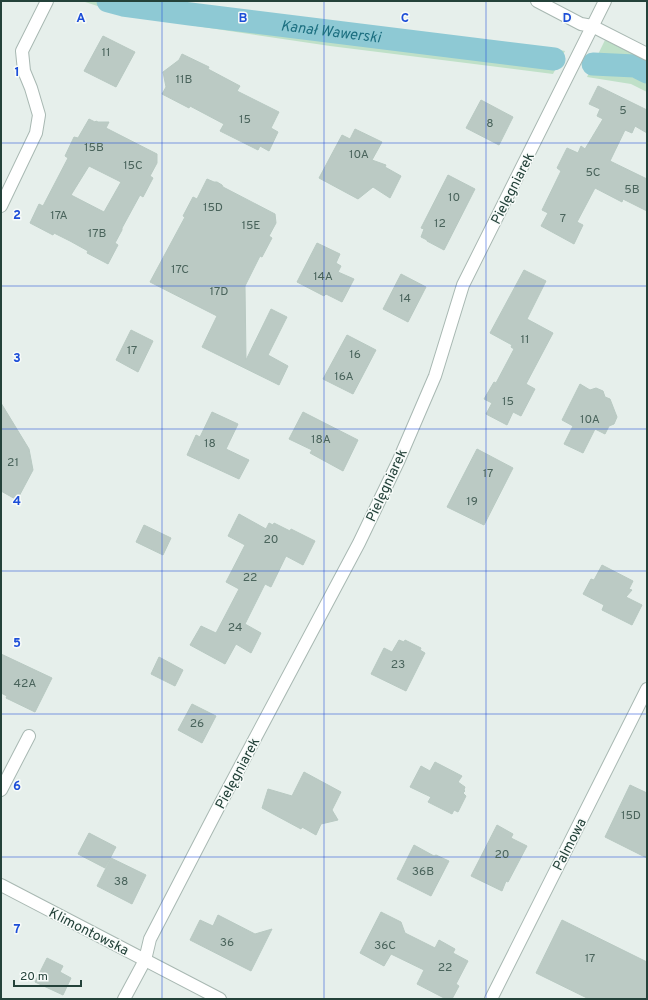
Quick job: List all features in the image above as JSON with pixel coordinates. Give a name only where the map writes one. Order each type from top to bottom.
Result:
[{"type":"street","points":[[1,206],[36,133],[39,115],[24,71],[22,51],[47,1]]},
{"type":"street","points":[[537,1],[581,24],[592,26],[647,54]]},
{"type":"street","name":"Pielęgniarek","points":[[124,999],[145,960],[150,939],[359,543],[398,462],[435,376],[463,285],[605,1]]},
{"type":"street","name":"Palmowa","points":[[491,999],[647,690]]},
{"type":"street","points":[[1,790],[29,736]]},
{"type":"street","name":"Klimontowska","points":[[1,885],[220,999]]},
{"type":"green space","points":[[82,1],[148,1],[565,51],[553,74],[330,46],[196,26],[119,13]]},
{"type":"green space","points":[[605,40],[647,61],[647,92],[631,84],[587,77]]},
{"type":"building","points":[[103,36],[135,52],[116,87],[84,71]]},
{"type":"building","points":[[182,54],[209,67],[208,69],[240,86],[237,91],[279,112],[271,128],[278,132],[269,151],[260,146],[258,150],[220,131],[224,124],[190,106],[189,108],[162,94],[166,87],[163,72],[179,60]]},
{"type":"building","points":[[598,86],[647,110],[647,133],[635,126],[632,133],[625,130],[610,161],[647,179],[647,211],[623,199],[622,202],[595,188],[577,222],[583,225],[574,244],[541,226],[548,213],[542,210],[561,171],[557,168],[567,148],[578,153],[581,146],[585,149],[603,119],[597,116],[600,109],[589,104]]},
{"type":"building","points":[[481,100],[513,117],[499,145],[466,128]]},
{"type":"building","points":[[89,119],[95,122],[109,122],[106,128],[157,154],[157,163],[150,176],[153,178],[143,197],[140,195],[122,228],[115,243],[118,245],[108,264],[87,253],[88,251],[70,241],[54,233],[53,235],[30,223],[39,204],[43,206],[68,158],[65,156],[74,137],[78,138]],"holes":[[[89,166],[121,182],[104,212],[71,195]]]},
{"type":"building","points":[[355,129],[382,142],[372,160],[386,165],[385,167],[401,176],[390,198],[373,187],[358,199],[319,178],[342,135],[350,139]]},
{"type":"building","points":[[448,175],[475,189],[444,250],[421,237],[424,229],[421,228]]},
{"type":"building","points":[[207,179],[217,182],[223,187],[275,214],[276,223],[269,236],[272,238],[262,257],[260,256],[245,286],[246,360],[271,309],[287,317],[268,355],[288,366],[279,385],[202,347],[217,316],[150,282],[185,217],[183,216],[193,197],[197,199]]},
{"type":"building","points":[[317,243],[340,254],[336,263],[341,266],[338,272],[354,279],[342,302],[326,294],[324,296],[297,282]]},
{"type":"building","points":[[524,270],[546,281],[527,319],[553,333],[526,384],[535,389],[521,416],[513,412],[507,425],[486,414],[492,403],[484,399],[494,382],[496,383],[514,349],[511,347],[512,345],[490,333]]},
{"type":"building","points":[[401,274],[426,287],[408,322],[383,309]]},
{"type":"building","points":[[131,330],[153,341],[138,372],[116,360]]},
{"type":"building","points":[[347,335],[376,350],[353,394],[323,379]]},
{"type":"building","points":[[580,384],[590,390],[596,388],[603,391],[605,397],[610,399],[617,417],[614,424],[609,426],[605,434],[595,429],[583,453],[564,444],[573,426],[562,420]]},
{"type":"building","points":[[1,403],[29,449],[33,470],[17,500],[1,491]]},
{"type":"building","points":[[212,412],[238,424],[226,449],[249,460],[239,479],[187,455],[196,435],[200,437]]},
{"type":"building","points":[[303,412],[358,440],[343,471],[310,453],[312,450],[289,439]]},
{"type":"building","points":[[477,449],[513,468],[484,525],[447,507]]},
{"type":"building","points":[[239,514],[266,529],[269,523],[273,525],[274,523],[290,531],[291,529],[315,541],[303,565],[286,556],[271,587],[265,584],[245,624],[261,633],[251,653],[236,644],[225,664],[190,645],[201,626],[216,633],[239,589],[226,582],[245,545],[228,536]]},
{"type":"building","points":[[144,525],[171,538],[163,555],[136,542]]},
{"type":"building","points":[[602,565],[633,581],[629,589],[632,590],[626,597],[642,605],[632,625],[602,610],[604,605],[583,594],[591,579],[594,580]]},
{"type":"building","points":[[399,640],[404,642],[405,640],[421,648],[420,650],[425,653],[406,691],[371,674],[384,648],[392,652]]},
{"type":"building","points":[[1,654],[52,678],[35,712],[6,698],[7,696],[1,693]]},
{"type":"building","points":[[159,657],[183,670],[175,686],[151,674]]},
{"type":"building","points":[[192,704],[216,716],[202,743],[178,730]]},
{"type":"building","points":[[435,762],[462,776],[458,782],[465,787],[465,791],[463,793],[466,796],[458,812],[454,810],[452,814],[428,802],[431,797],[410,787],[421,766],[430,771]]},
{"type":"building","points":[[304,772],[341,792],[332,810],[338,820],[321,824],[316,835],[302,827],[301,829],[262,808],[268,789],[292,796]]},
{"type":"building","points":[[630,785],[647,793],[647,858],[605,837]]},
{"type":"building","points":[[497,825],[513,834],[511,838],[527,846],[508,882],[506,881],[502,891],[471,876]]},
{"type":"building","points":[[89,833],[116,847],[105,868],[78,854]]},
{"type":"building","points":[[414,845],[434,856],[436,855],[449,861],[431,896],[397,879]]},
{"type":"building","points":[[111,858],[146,875],[132,904],[97,886]]},
{"type":"building","points":[[381,912],[401,922],[405,933],[435,948],[439,940],[455,949],[453,953],[468,961],[456,984],[459,986],[452,999],[446,999],[417,984],[424,970],[391,954],[384,966],[360,953]]},
{"type":"building","points":[[218,915],[255,934],[272,929],[251,971],[190,940],[200,920],[213,926]]},
{"type":"building","points":[[562,920],[647,962],[647,999],[589,999],[536,973]]},
{"type":"building","points":[[47,958],[63,966],[60,972],[71,978],[63,995],[35,982]]},
{"type":"waterway","name":"Kanał Wawerski","points":[[108,1],[123,5],[190,14],[554,59]]},
{"type":"waterway","name":"Kanał Wawerski","points":[[593,64],[635,66],[647,72]]}]
